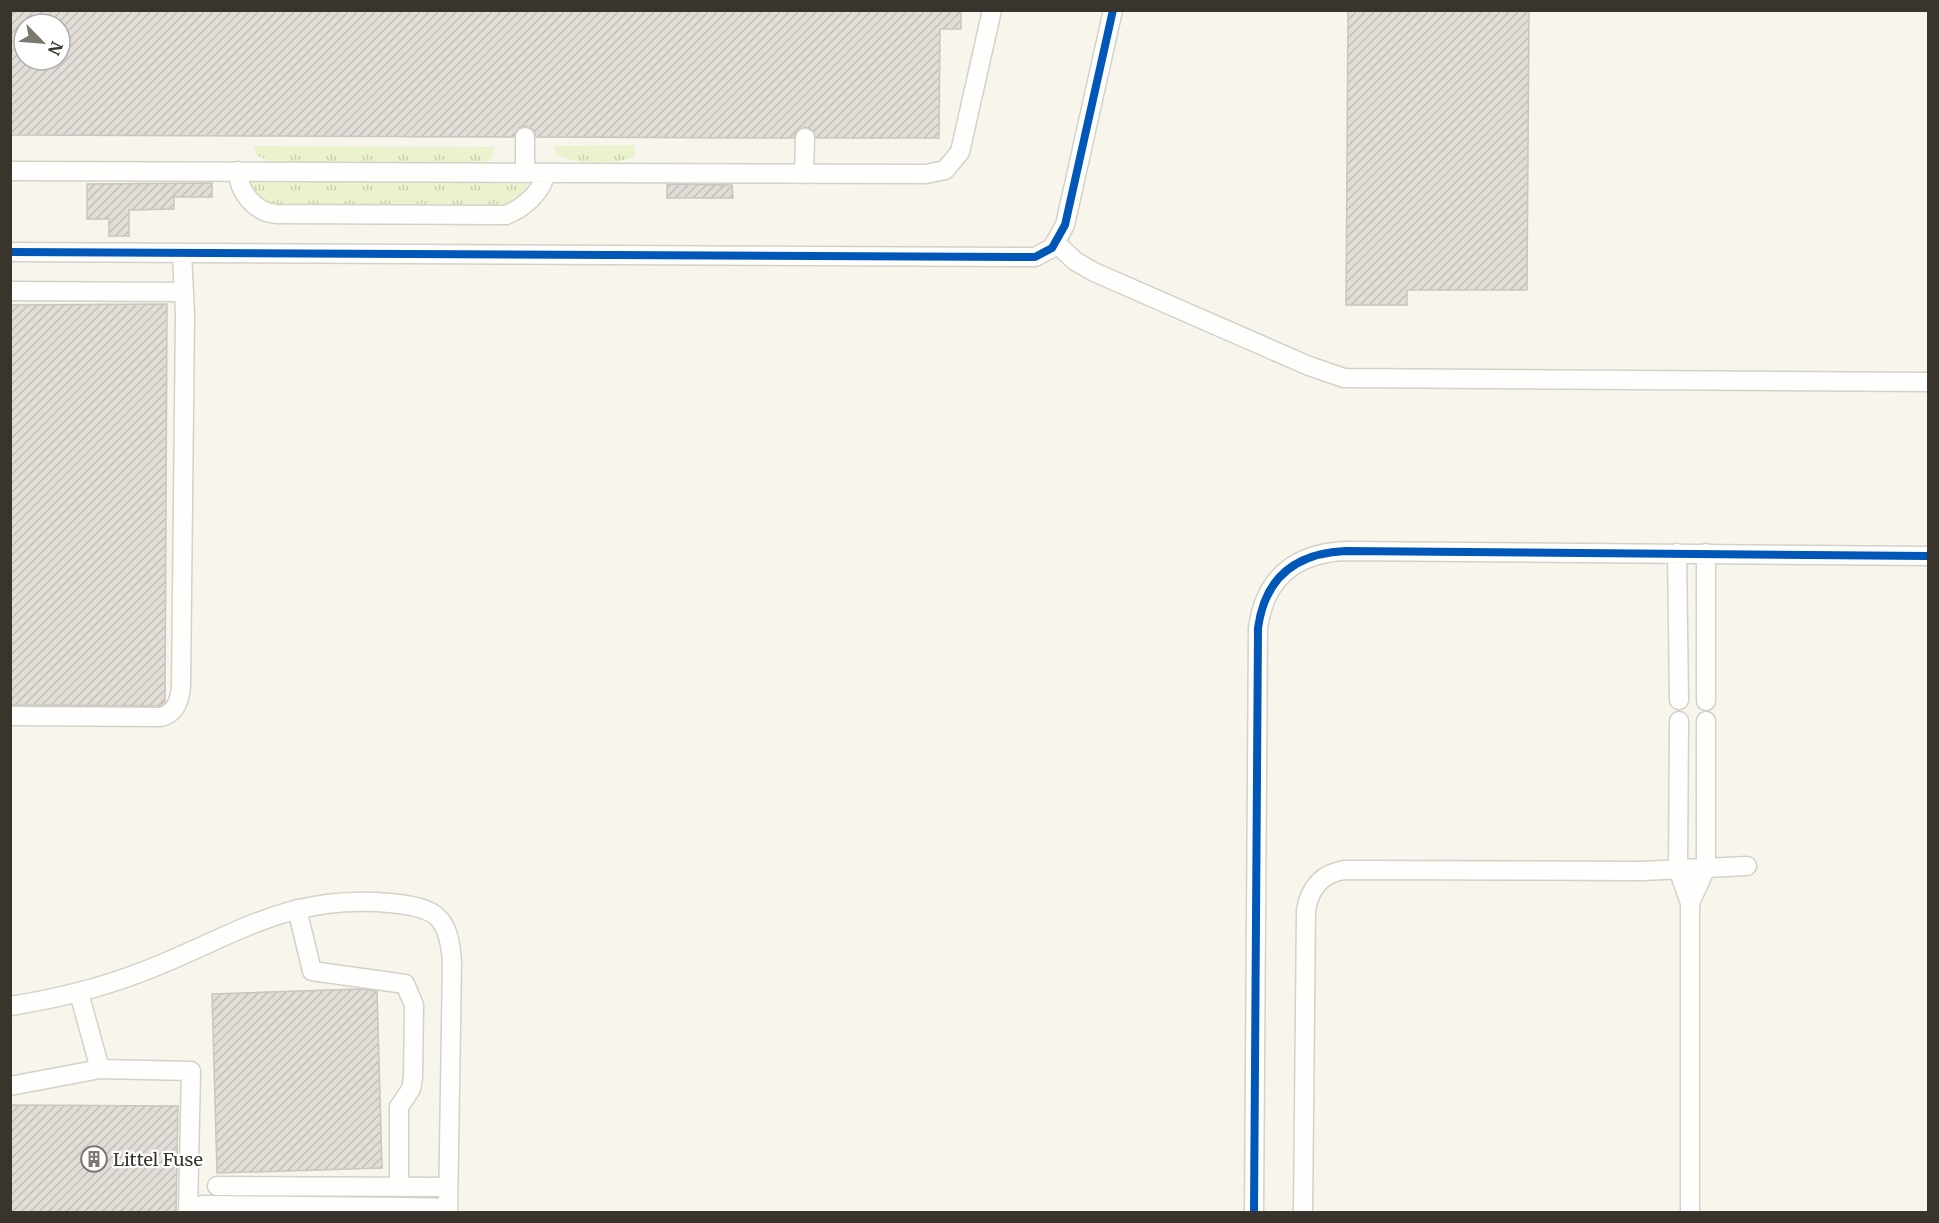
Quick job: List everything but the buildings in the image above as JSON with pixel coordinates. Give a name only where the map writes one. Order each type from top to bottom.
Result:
[{"type":"street","points":[[10,171],[926,174],[945,170],[951,165],[962,147],[992,10]]},
{"type":"street","points":[[10,252],[1021,258],[1041,255],[1056,243],[1068,215],[1113,10]]},
{"type":"street","points":[[525,137],[525,173]]},
{"type":"street","points":[[804,174],[805,138]]},
{"type":"street","points":[[238,171],[240,187],[258,207],[271,214],[506,214],[522,206],[543,183],[545,173]]},
{"type":"street","points":[[1056,243],[1075,261],[1094,272],[1309,366],[1344,378],[1929,382]]},
{"type":"street","points":[[10,716],[161,717],[170,713],[177,704],[181,686],[182,626],[185,326],[182,253]]},
{"type":"street","points":[[10,291],[182,292]]},
{"type":"street","points":[[1254,1212],[1258,628],[1269,592],[1284,572],[1305,558],[1329,552],[1929,556]]},
{"type":"street","points":[[1677,553],[1679,700]]},
{"type":"street","points":[[1706,553],[1706,700]]},
{"type":"street","points":[[1690,903],[1706,868],[1706,720]]},
{"type":"street","points":[[1679,722],[1678,869],[1690,903],[1690,1212]]},
{"type":"street","points":[[1304,1212],[1306,910],[1311,893],[1322,878],[1344,870],[1678,869],[1747,866]]},
{"type":"street","points":[[10,1006],[79,993],[157,966],[256,921],[297,909],[342,902],[391,903],[428,910],[444,923],[451,945],[452,963],[448,1210],[202,1205],[202,1212]]},
{"type":"street","points":[[297,909],[312,971],[405,984],[414,1005],[413,1077],[411,1089],[399,1107],[399,1186]]},
{"type":"street","points":[[79,993],[100,1069]]},
{"type":"street","points":[[10,1086],[100,1069],[191,1071],[188,1212]]},
{"type":"street","points":[[217,1186],[447,1187]]},
{"type":"green space","points":[[634,145],[635,156],[607,162],[561,157],[555,153],[554,146]]},
{"type":"green space","points":[[253,146],[494,147],[491,159],[483,163],[271,162],[256,155]]},
{"type":"green space","points":[[251,181],[529,184],[512,203],[501,206],[274,205],[264,201],[249,185]]},
{"type":"cycle path","points":[[10,252],[1035,257],[1052,248],[1065,225],[1113,10]]},
{"type":"cycle path","points":[[1254,1212],[1258,628],[1268,595],[1286,571],[1312,557],[1346,551],[1928,556]]},
{"type":"place","name":"Littel Fuse","points":[[94,1159]]}]
